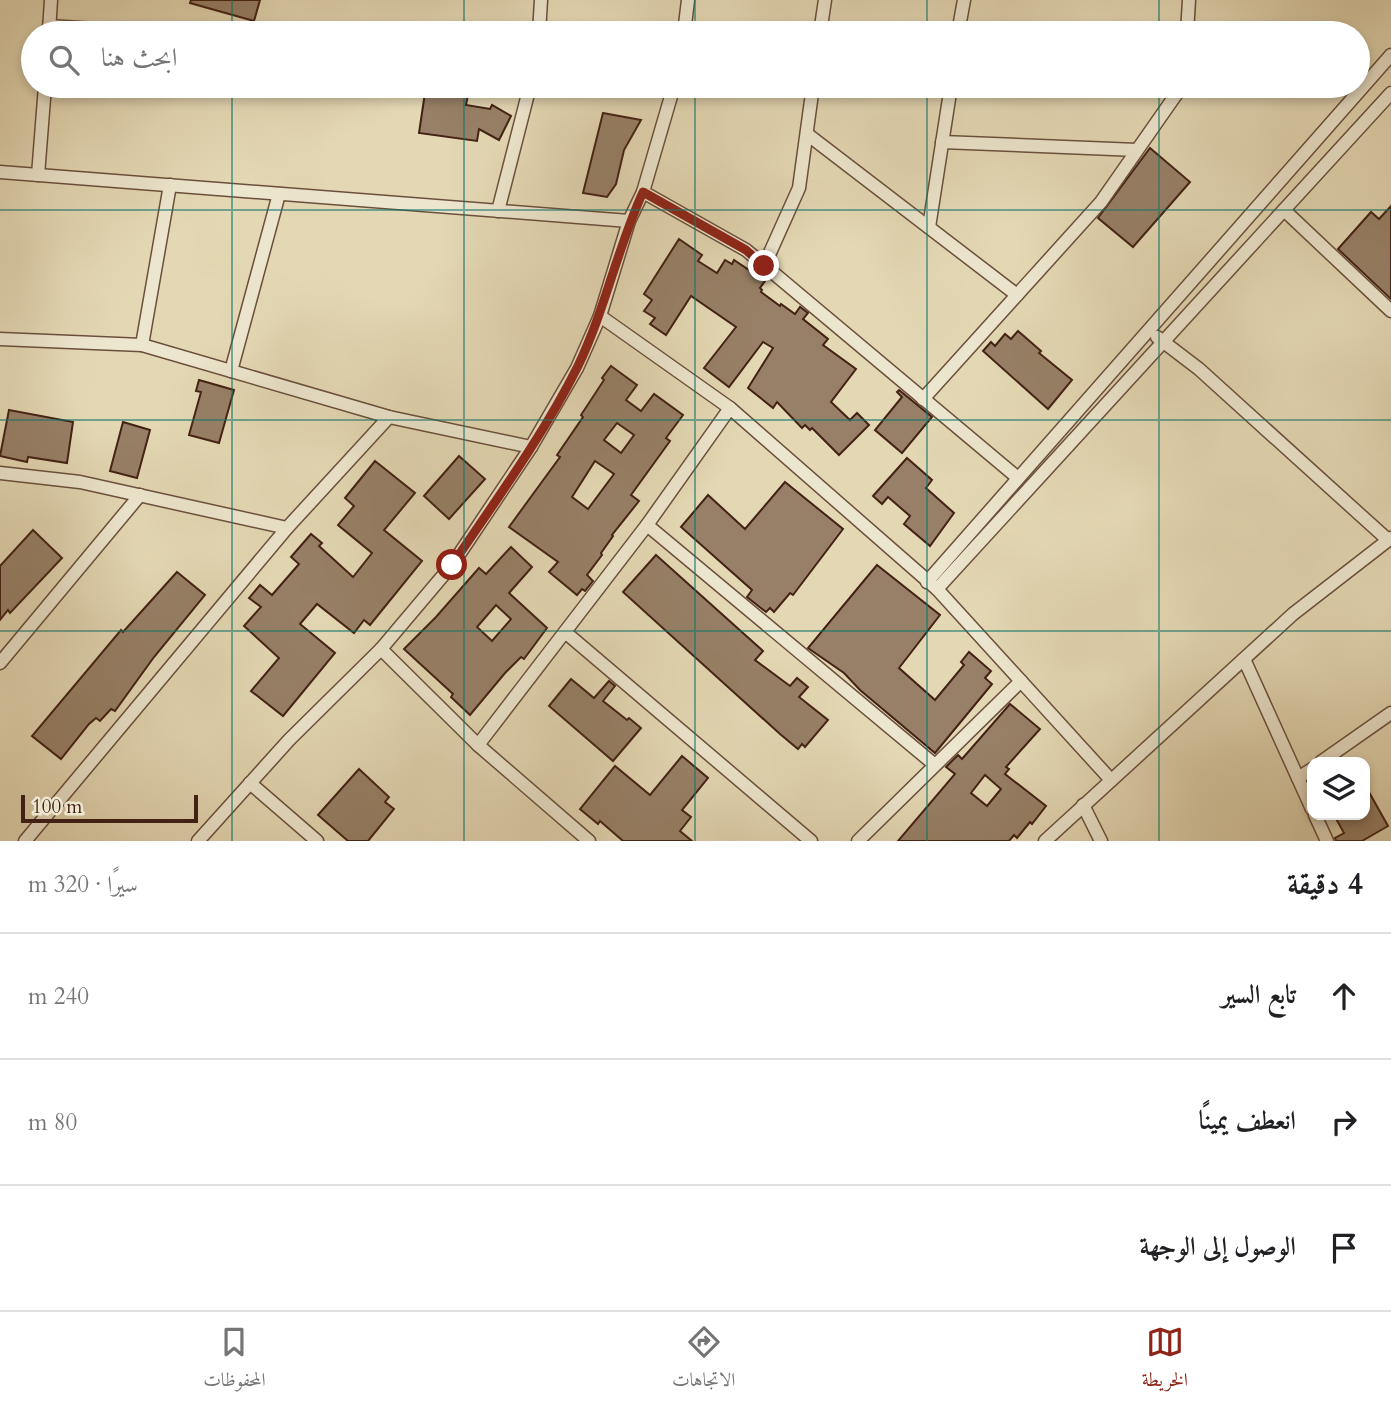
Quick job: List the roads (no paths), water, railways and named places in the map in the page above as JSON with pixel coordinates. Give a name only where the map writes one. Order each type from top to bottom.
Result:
[{"type":"street","points":[[50,21],[51,0]]},
{"type":"street","points":[[540,21],[541,0]]},
{"type":"street","points":[[685,21],[688,0]]},
{"type":"street","points":[[822,21],[825,0]]},
{"type":"street","points":[[960,21],[964,0]]},
{"type":"street","points":[[1187,21],[1189,0]]},
{"type":"street","points":[[1370,79],[1391,55]]},
{"type":"street","points":[[932,586],[1164,341],[1391,93]]},
{"type":"street","points":[[38,175],[44,98]]},
{"type":"street","points":[[498,211],[527,98]]},
{"type":"street","points":[[198,841],[289,740],[381,649],[452,565],[531,447],[577,368],[600,316],[629,221],[643,192],[670,98]]},
{"type":"street","points":[[764,266],[799,188],[812,98]]},
{"type":"street","points":[[929,227],[949,98]]},
{"type":"street","points":[[923,398],[1101,202],[1174,98]]},
{"type":"street","points":[[932,586],[1018,478],[1353,98]]},
{"type":"street","points":[[807,134],[1017,295]]},
{"type":"street","points":[[942,142],[1137,150]]},
{"type":"street","points":[[0,172],[629,221]]},
{"type":"street","points":[[142,345],[170,186]]},
{"type":"street","points":[[643,192],[746,250],[1018,478]]},
{"type":"street","points":[[231,370],[279,194]]},
{"type":"street","points":[[1284,210],[1391,311]]},
{"type":"street","points":[[600,316],[730,408],[932,586],[1111,780]]},
{"type":"street","points":[[1045,841],[1293,614],[1390,539],[1199,369],[1149,330]]},
{"type":"street","points":[[0,339],[142,345],[388,417],[531,447]]},
{"type":"street","points":[[478,745],[647,525],[730,408]]},
{"type":"street","points":[[25,841],[287,528],[388,417]]},
{"type":"street","points":[[0,473],[80,482],[287,528]]},
{"type":"street","points":[[0,663],[140,495]]},
{"type":"street","points":[[647,525],[935,765]]},
{"type":"street","points":[[565,632],[811,841]]},
{"type":"street","points":[[381,649],[478,745],[583,839]]},
{"type":"street","points":[[1244,659],[1307,798]]},
{"type":"street","points":[[858,841],[1021,681]]},
{"type":"street","points":[[1328,757],[1391,713]]},
{"type":"street","points":[[1298,779],[1307,773]]},
{"type":"street","points":[[250,783],[317,841]]},
{"type":"street","points":[[1083,805],[1101,841]]},
{"type":"street","points":[[1317,820],[1327,841]]}]
